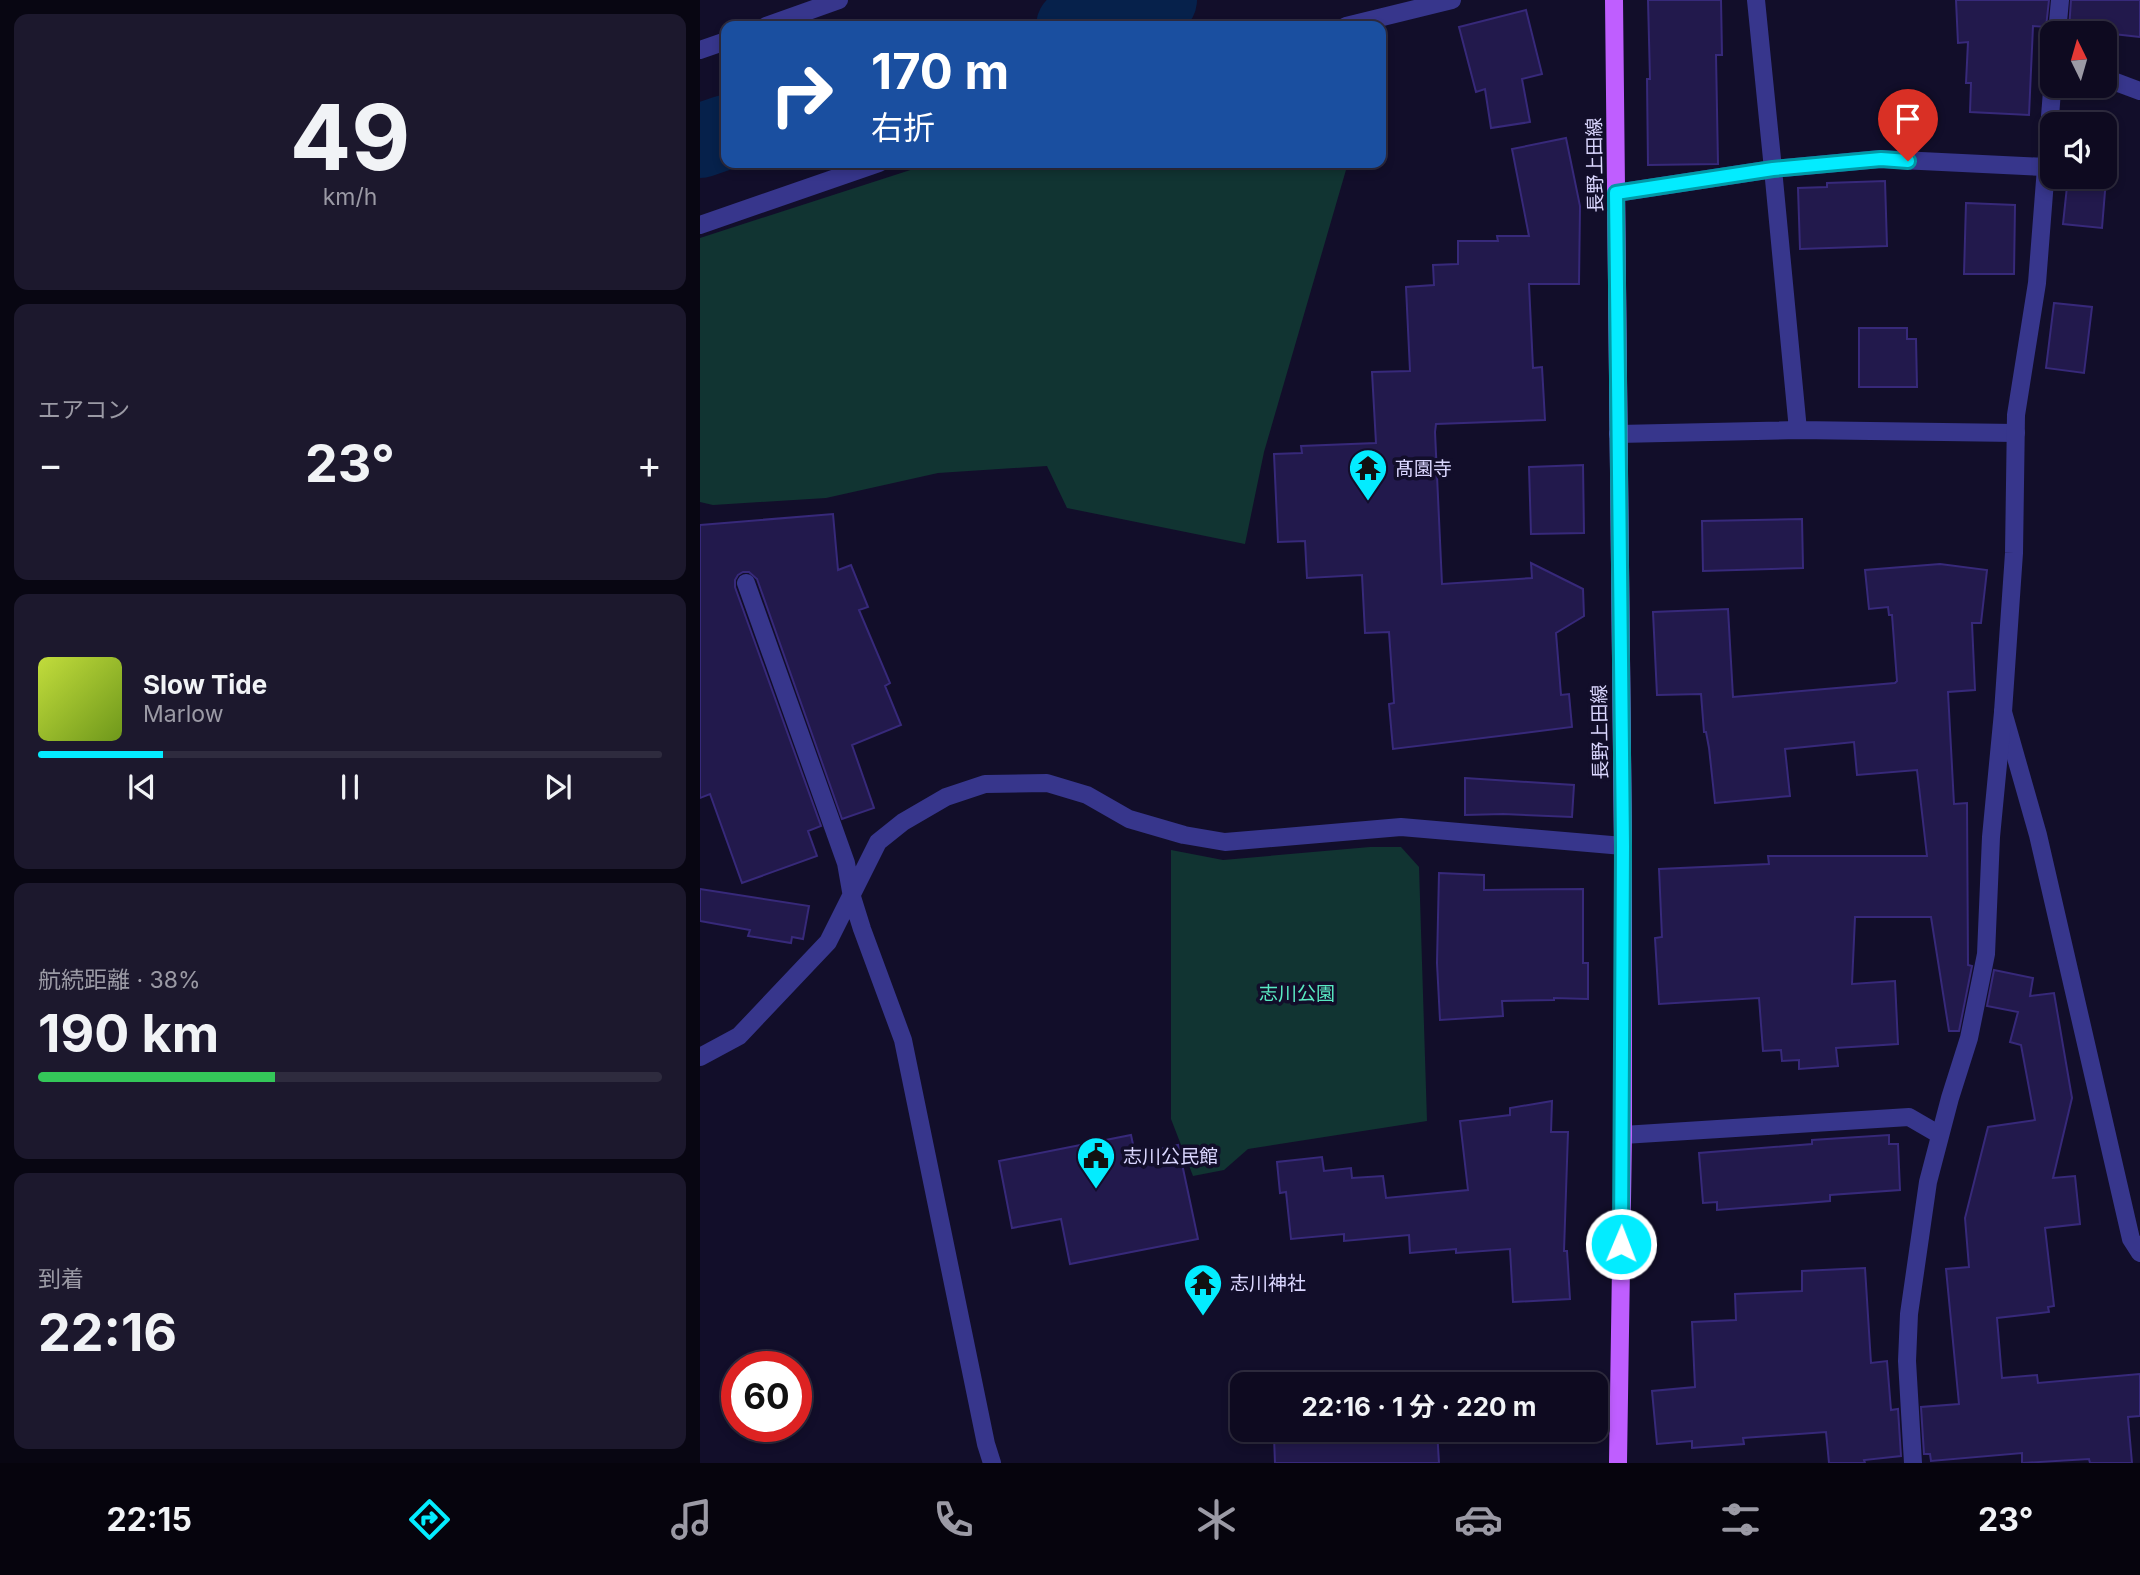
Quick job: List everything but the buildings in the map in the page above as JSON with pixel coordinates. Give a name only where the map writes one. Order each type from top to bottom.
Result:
[{"type":"main road","name":"長野上田線","points":[[1614,0],[1623,846],[1623,1135],[1618,1463]]},
{"type":"street","points":[[780,21],[839,0]]},
{"type":"street","points":[[1366,21],[1451,0]]},
{"type":"street","points":[[1756,0],[1798,430]]},
{"type":"street","points":[[2058,21],[2060,0]]},
{"type":"street","points":[[700,50],[721,43]]},
{"type":"street","points":[[2118,83],[2140,91]]},
{"type":"street","points":[[1616,193],[1773,169],[1881,159],[2040,167]]},
{"type":"street","points":[[700,225],[865,168]]},
{"type":"street","points":[[1913,1463],[1907,1362],[1909,1314],[1928,1182],[1969,1038],[1986,954],[1991,837],[2014,553],[2016,415],[2036,283],[2043,189]]},
{"type":"street","points":[[1618,434],[1798,430],[2016,433]]},
{"type":"street","points":[[746,583],[846,863],[852,897],[903,1040],[992,1463]]},
{"type":"street","points":[[2003,712],[2038,835],[2131,1239],[2140,1254]]},
{"type":"street","points":[[700,1057],[739,1036],[828,942],[878,842],[903,822],[946,797],[985,784],[1047,783],[1087,795],[1129,819],[1184,835],[1225,842],[1401,827],[1623,846]]},
{"type":"street","points":[[1623,1135],[1909,1117],[1940,1135]]},
{"type":"green space","points":[[917,168],[1347,168],[1264,452],[1245,544],[1067,508],[1047,466],[938,473],[826,498],[713,505],[700,502],[700,238]]},
{"type":"green space","name":"志川公園","points":[[1370,847],[1401,847],[1419,867],[1427,1121],[1248,1149],[1224,1170],[1193,1176],[1171,1119],[1171,850],[1223,860]]},
{"type":"waterway","points":[[1090,21],[1160,0]]},
{"type":"waterway","points":[[700,141],[721,134]]},
{"type":"place","name":"髙園寺","points":[[1368,502]]},
{"type":"place","name":"志川公民館","points":[[1096,1190]]},
{"type":"place","name":"志川神社","points":[[1203,1317]]},
{"type":"route","points":[[1621,1244],[1623,846],[1616,193],[1773,169],[1881,159],[1908,161]]}]
